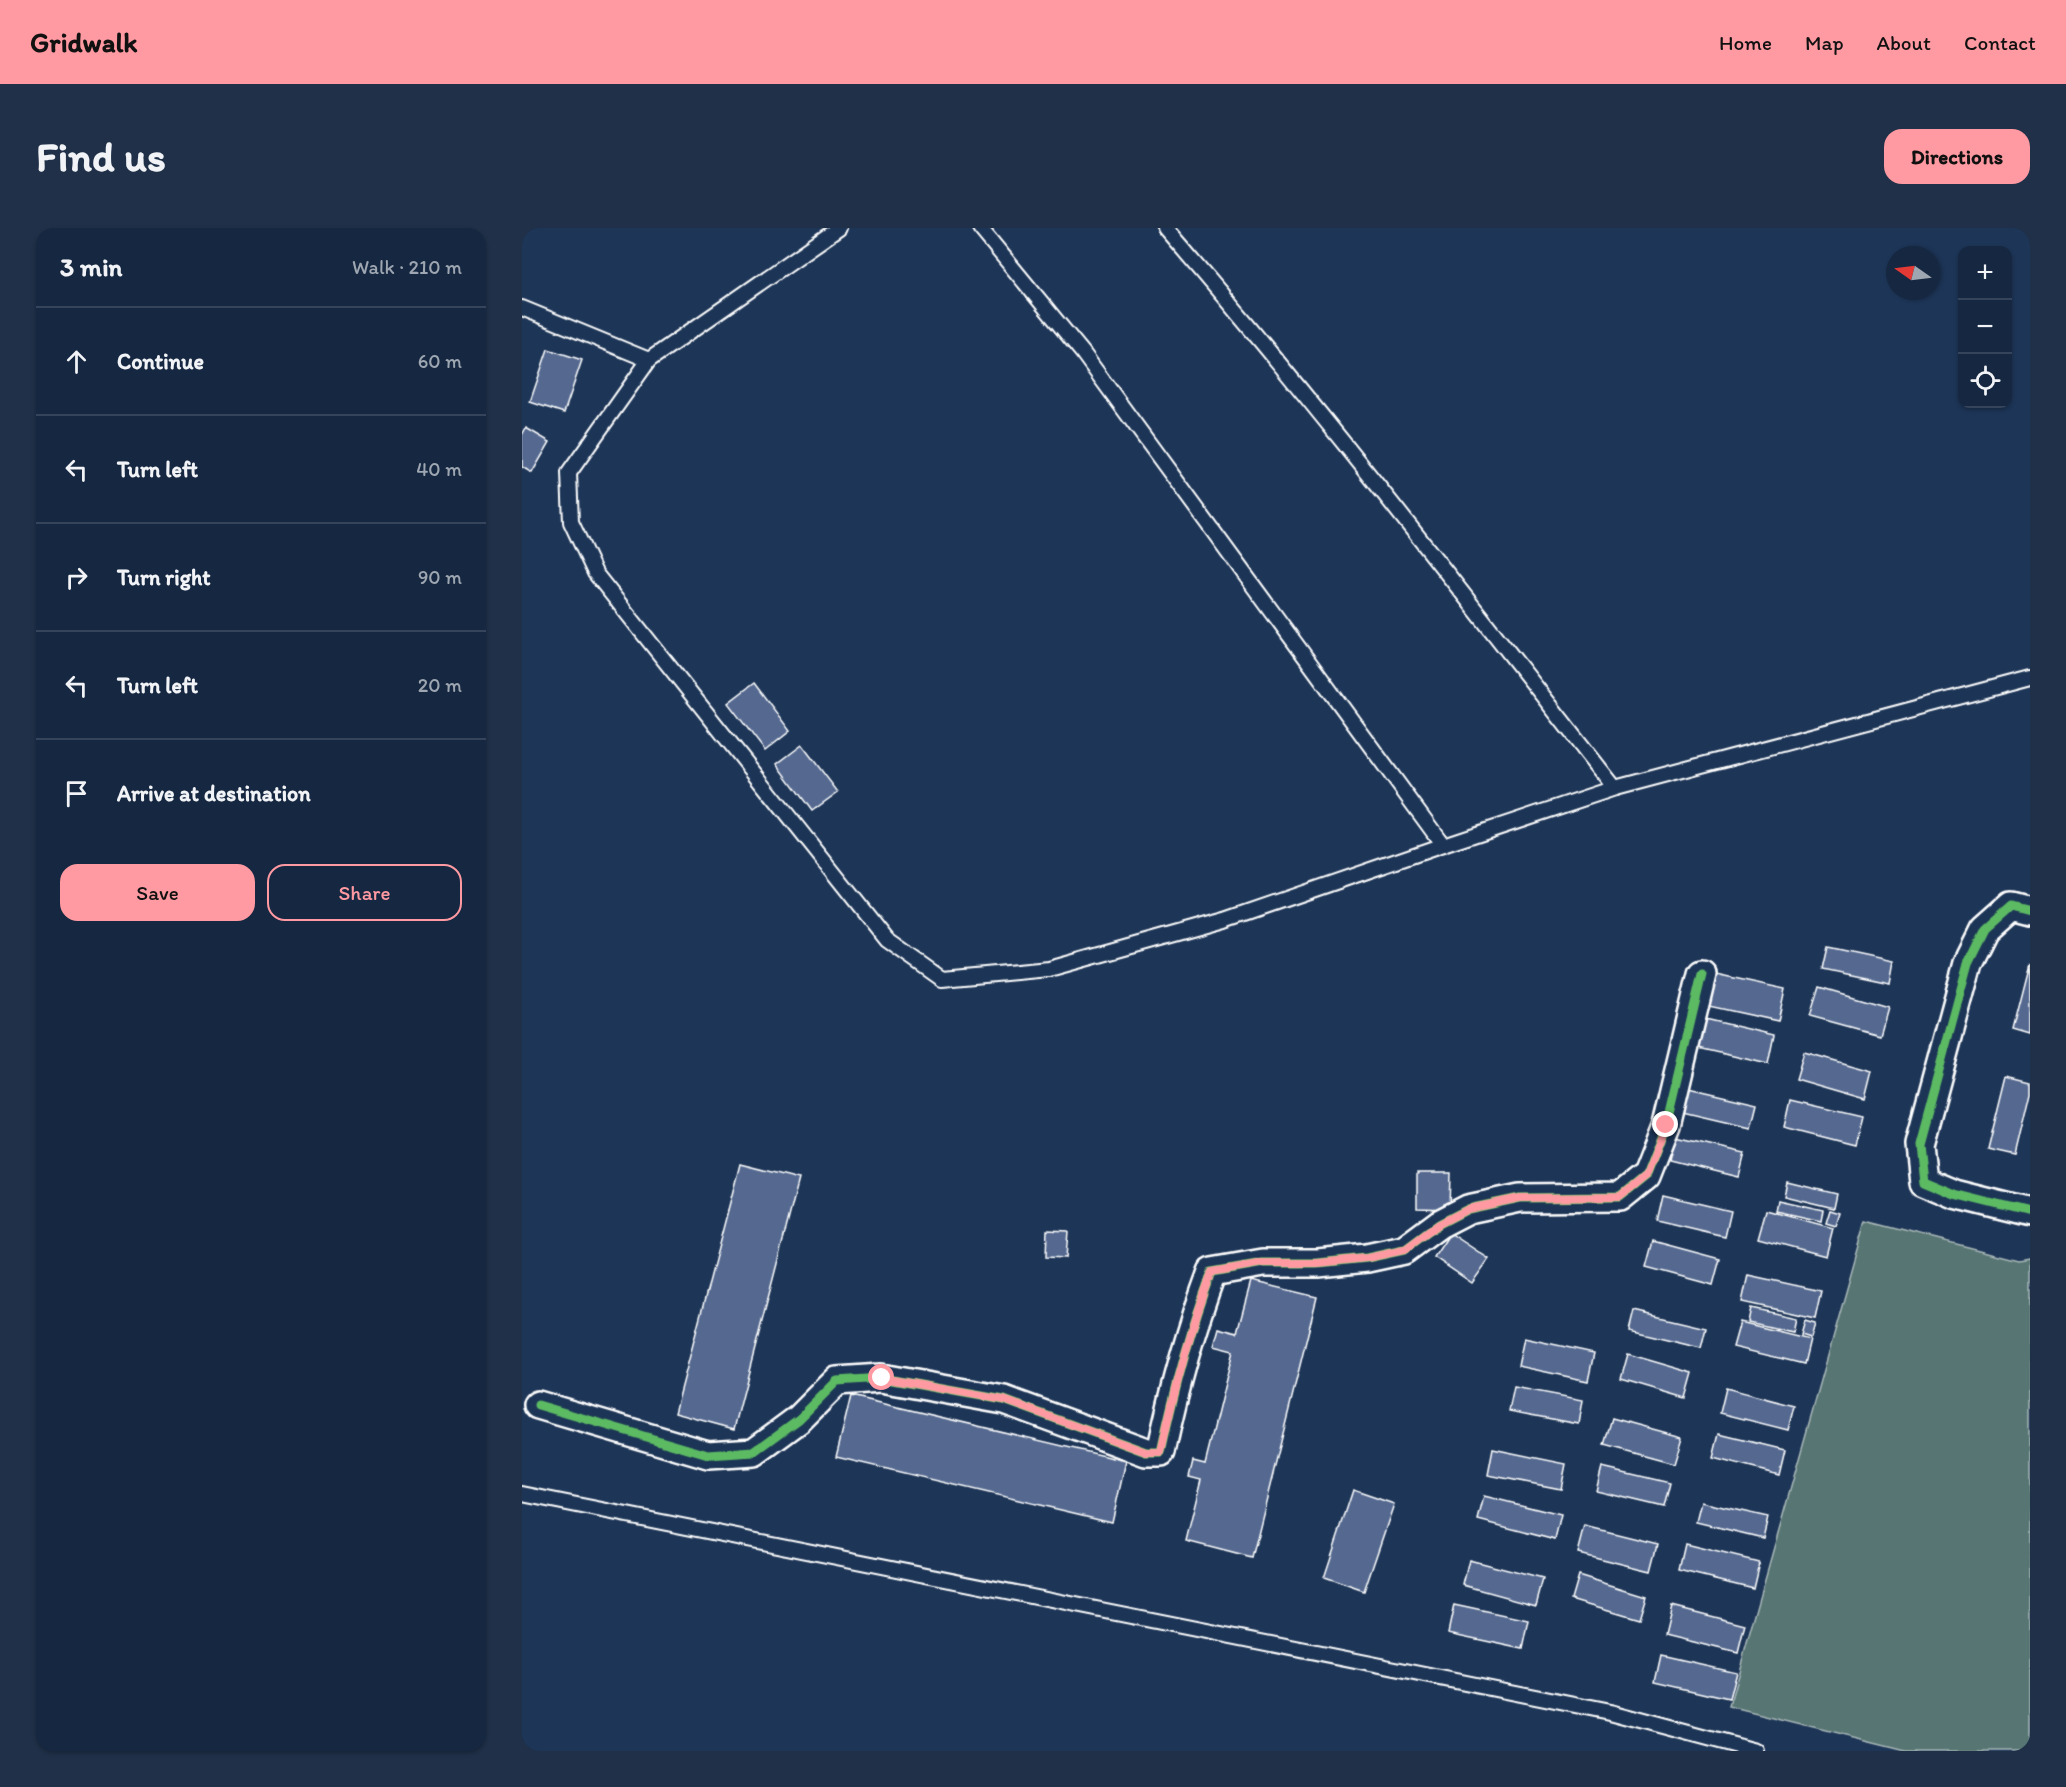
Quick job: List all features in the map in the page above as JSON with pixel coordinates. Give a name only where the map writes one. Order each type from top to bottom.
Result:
[{"type":"street","points":[[2030,911],[2011,906],[1985,929],[1968,963],[1918,1144],[1923,1181],[1954,1194],[2030,1213]]},
{"type":"street","points":[[538,1405],[708,1455],[754,1452],[799,1419],[837,1381],[882,1378],[1004,1400],[1146,1452],[1161,1452],[1192,1325],[1212,1272],[1263,1263],[1318,1263],[1367,1258],[1404,1250],[1439,1224],[1468,1209],[1520,1198],[1620,1197],[1646,1176],[1666,1125],[1702,974]]},
{"type":"lane","points":[[839,228],[649,360],[569,473],[572,522],[595,573],[887,940],[942,980],[1048,969],[1225,920],[1615,788],[2030,678]]},
{"type":"lane","points":[[980,228],[1082,352],[1443,845]]},
{"type":"lane","points":[[1165,228],[1255,334],[1615,788]]},
{"type":"lane","points":[[522,308],[649,360]]},
{"type":"lane","points":[[522,1494],[1610,1712],[1756,1751]]},
{"type":"green space","points":[[1866,1221],[2019,1260],[2030,1258],[2030,1751],[1906,1751],[1729,1707]]},
{"type":"building","points":[[548,349],[582,360],[564,413],[530,402]]},
{"type":"building","points":[[526,428],[550,442],[532,473],[522,467],[522,435]]},
{"type":"building","points":[[754,683],[790,731],[765,751],[728,703]]},
{"type":"building","points":[[802,745],[838,792],[812,811],[777,764]]},
{"type":"building","points":[[1828,947],[1894,961],[1890,983],[1823,969]]},
{"type":"building","points":[[2030,964],[2030,1035],[2013,1030]]},
{"type":"building","points":[[1711,973],[1785,989],[1778,1021],[1704,1005]]},
{"type":"building","points":[[1819,987],[1888,1007],[1880,1035],[1810,1016]]},
{"type":"building","points":[[1701,1018],[1774,1035],[1768,1064],[1694,1047]]},
{"type":"building","points":[[1804,1052],[1872,1071],[1865,1099],[1796,1079]]},
{"type":"building","points":[[2006,1076],[2030,1082],[2030,1092],[2015,1155],[1988,1149]]},
{"type":"building","points":[[1684,1087],[1757,1104],[1751,1128],[1678,1111]]},
{"type":"building","points":[[1790,1100],[1862,1117],[1855,1145],[1784,1127]]},
{"type":"building","points":[[1675,1137],[1745,1153],[1739,1177],[1670,1160]]},
{"type":"building","points":[[740,1164],[799,1179],[734,1429],[675,1413]]},
{"type":"building","points":[[1417,1173],[1451,1173],[1450,1209],[1417,1208]]},
{"type":"building","points":[[1787,1182],[1837,1194],[1834,1208],[1784,1196]]},
{"type":"building","points":[[1663,1195],[1731,1211],[1725,1237],[1657,1221]]},
{"type":"building","points":[[1778,1200],[1823,1210],[1821,1221],[1776,1211]]},
{"type":"building","points":[[1766,1210],[1833,1228],[1826,1256],[1758,1238]]},
{"type":"building","points":[[1830,1210],[1840,1213],[1836,1226],[1826,1223]]},
{"type":"building","points":[[1047,1230],[1068,1231],[1066,1258],[1046,1257]]},
{"type":"building","points":[[1450,1233],[1489,1259],[1472,1283],[1434,1257]]},
{"type":"building","points":[[1653,1241],[1720,1259],[1713,1285],[1646,1267]]},
{"type":"building","points":[[1748,1275],[1821,1291],[1815,1318],[1742,1302]]},
{"type":"building","points":[[1251,1281],[1317,1297],[1252,1558],[1186,1541],[1201,1480],[1189,1477],[1193,1461],[1205,1464],[1233,1351],[1213,1346],[1218,1328],[1237,1333]]},
{"type":"building","points":[[1751,1308],[1796,1318],[1793,1332],[1748,1322]]},
{"type":"building","points":[[1634,1311],[1706,1328],[1701,1348],[1629,1331]]},
{"type":"building","points":[[1805,1320],[1815,1323],[1811,1337],[1801,1334]]},
{"type":"building","points":[[1740,1322],[1810,1339],[1804,1364],[1733,1347]]},
{"type":"building","points":[[1524,1338],[1594,1353],[1588,1381],[1518,1366]]},
{"type":"building","points":[[1628,1354],[1693,1373],[1686,1398],[1621,1379]]},
{"type":"building","points":[[1514,1387],[1583,1400],[1579,1424],[1509,1411]]},
{"type":"building","points":[[1726,1388],[1794,1406],[1788,1430],[1720,1413]]},
{"type":"building","points":[[851,1396],[1126,1461],[1112,1522],[836,1457]]},
{"type":"building","points":[[1612,1418],[1682,1437],[1674,1464],[1604,1445]]},
{"type":"building","points":[[1719,1434],[1785,1450],[1779,1475],[1713,1458]]},
{"type":"building","points":[[1493,1449],[1566,1464],[1561,1489],[1488,1475]]},
{"type":"building","points":[[1602,1467],[1670,1483],[1664,1507],[1596,1491]]},
{"type":"building","points":[[1353,1490],[1394,1504],[1364,1592],[1324,1578]]},
{"type":"building","points":[[1484,1496],[1561,1515],[1555,1540],[1478,1520]]},
{"type":"building","points":[[1701,1502],[1768,1517],[1763,1538],[1696,1522]]},
{"type":"building","points":[[1585,1526],[1658,1544],[1651,1571],[1578,1553]]},
{"type":"building","points":[[1685,1544],[1759,1562],[1753,1588],[1679,1570]]},
{"type":"building","points":[[1469,1560],[1543,1579],[1536,1605],[1463,1585]]},
{"type":"building","points":[[1578,1575],[1646,1596],[1639,1619],[1571,1599]]},
{"type":"building","points":[[1454,1605],[1529,1621],[1523,1649],[1448,1633]]},
{"type":"building","points":[[1671,1606],[1745,1625],[1738,1653],[1664,1635]]},
{"type":"building","points":[[1661,1655],[1736,1672],[1729,1699],[1655,1682]]},
{"type":"cycle path","points":[[2030,911],[2011,906],[1985,929],[1968,963],[1919,1144],[1923,1181],[1954,1194],[2030,1213]]},
{"type":"cycle path","points":[[538,1405],[708,1455],[754,1452],[799,1419],[837,1381],[881,1378],[1004,1400],[1146,1452],[1161,1452],[1183,1361],[1212,1272],[1263,1263],[1318,1263],[1367,1258],[1404,1250],[1439,1224],[1468,1209],[1520,1198],[1620,1197],[1646,1176],[1666,1125],[1702,974]]},
{"type":"route","points":[[882,1378],[1004,1400],[1146,1452],[1161,1452],[1192,1325],[1212,1272],[1263,1263],[1318,1263],[1367,1258],[1404,1250],[1439,1224],[1468,1209],[1520,1198],[1620,1197],[1646,1176],[1666,1125]]}]
